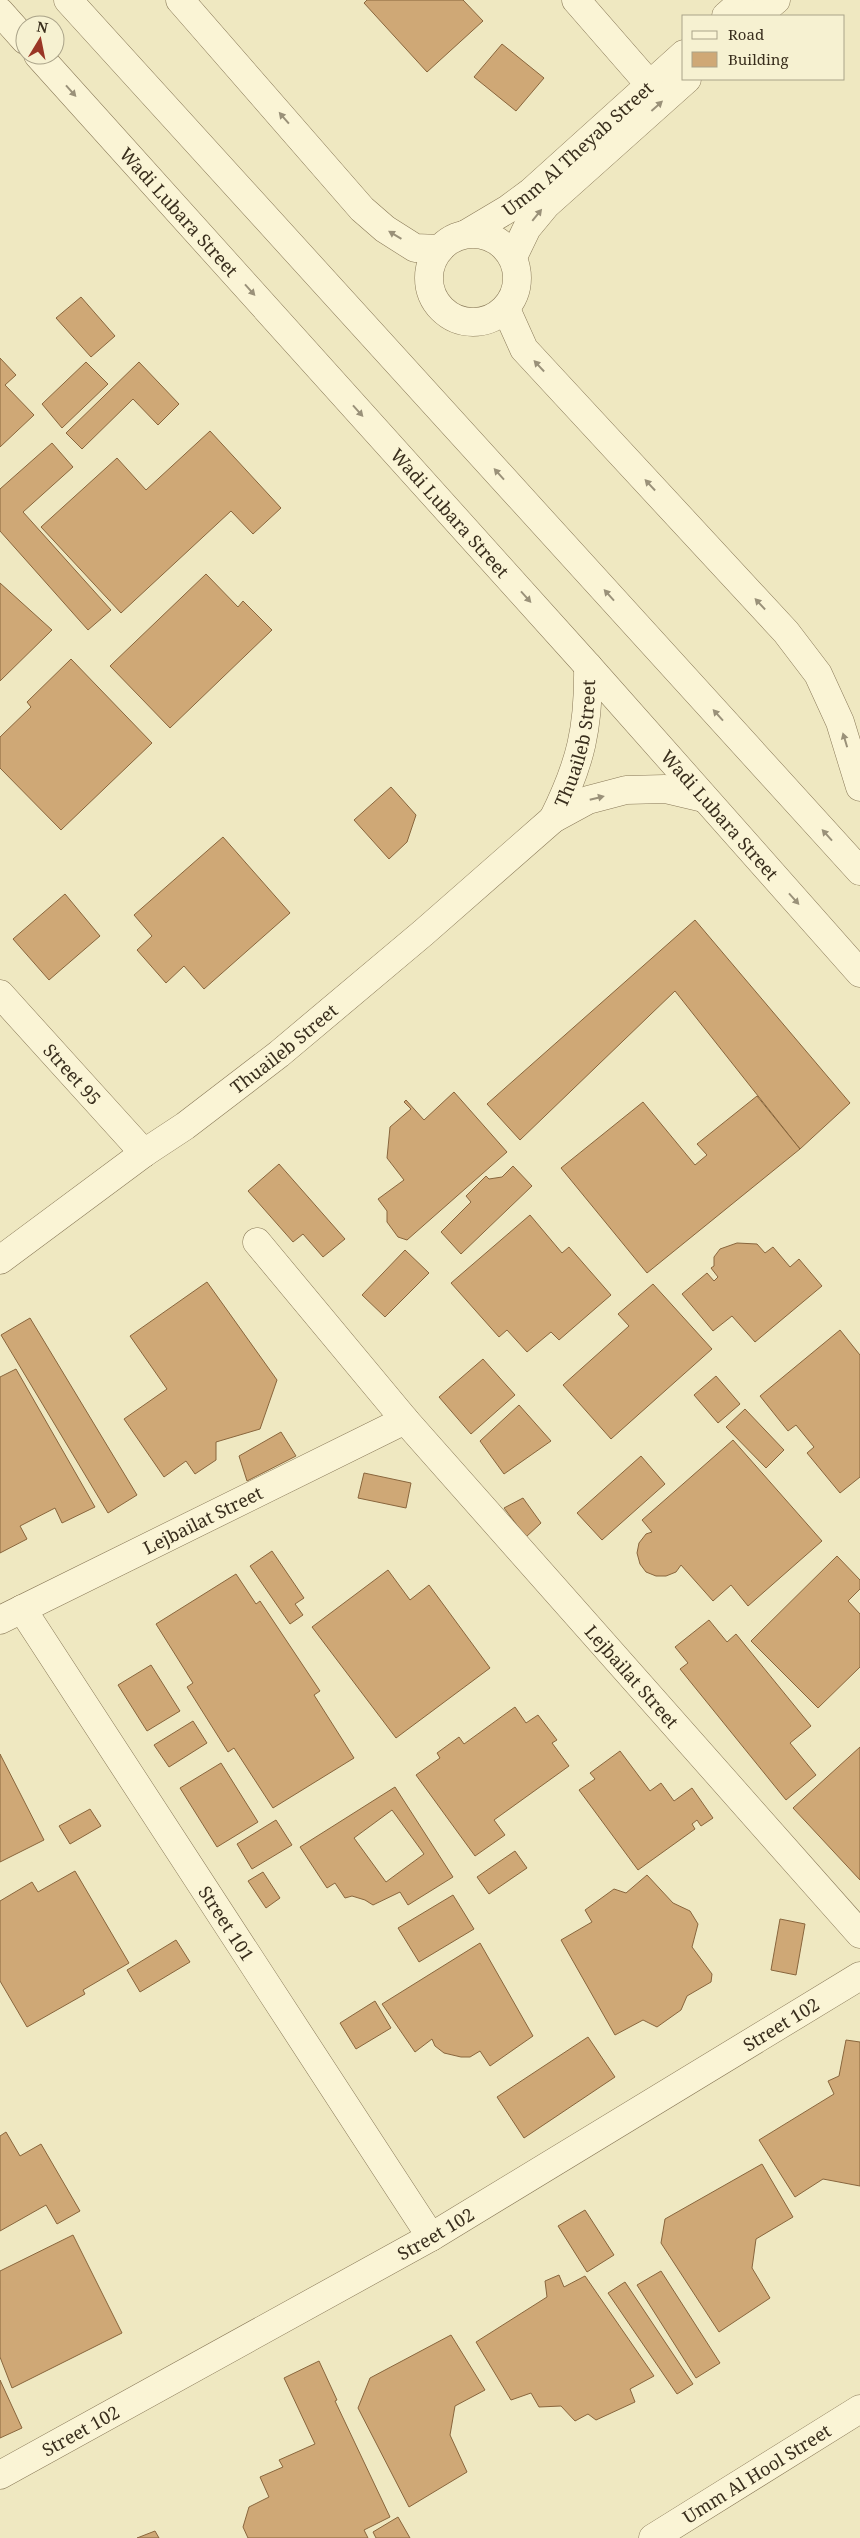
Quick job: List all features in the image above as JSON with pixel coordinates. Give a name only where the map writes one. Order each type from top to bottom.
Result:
[{"type":"street","points":[[68,0],[860,871]]},
{"type":"street","points":[[180,0],[362,209],[385,229],[416,248],[440,249]]},
{"type":"street","points":[[576,0],[650,85]]},
{"type":"street","points":[[727,15],[744,0]]},
{"type":"street","points":[[758,15],[776,0]]},
{"type":"street","points":[[0,12],[15,29]]},
{"type":"street","name":"Umm Al Theyab Street","points":[[466,234],[508,209],[531,192],[682,56]]},
{"type":"street","name":"Wadi Lubara Street","points":[[47,65],[588,666],[860,973]]},
{"type":"street","name":"Umm Al Theyab Street","points":[[513,257],[527,228],[546,205],[686,80]]},
{"type":"street","points":[[466,234],[484,235],[501,243],[513,257],[518,275],[516,293],[506,309],[492,319],[475,322],[458,320],[444,311],[433,297],[429,281],[431,264],[440,249],[452,239],[466,234]]},
{"type":"street","points":[[506,309],[524,349],[786,632],[818,674],[840,722],[860,787]]},
{"type":"street","name":"Thuaileb Street","points":[[553,818],[571,783],[583,745],[589,706],[588,666]]},
{"type":"street","name":"Thuaileb Street","points":[[0,1260],[144,1153],[185,1126],[279,1054],[423,933],[553,818],[588,800],[626,790],[665,789],[703,798]]},
{"type":"street","name":"Street 95","points":[[0,994],[144,1153]]},
{"type":"street","name":"Lejbailat Street","points":[[257,1242],[405,1420],[860,1934]]},
{"type":"street","name":"Lejbailat Street","points":[[11,1615],[405,1420]]},
{"type":"street","name":"Street 101","points":[[11,1615],[431,2237]]},
{"type":"street","name":"Street 102","points":[[0,2475],[431,2237],[860,1976]]},
{"type":"street","name":"Umm Al Hool Street","points":[[653,2538],[860,2409]]},
{"type":"building","points":[[367,0],[463,0],[483,21],[427,72],[364,3]]},
{"type":"building","points":[[502,44],[544,78],[516,111],[474,77]]},
{"type":"building","points":[[81,297],[115,336],[91,357],[56,318]]},
{"type":"building","points":[[0,358],[16,375],[5,385],[34,415],[0,447]]},
{"type":"building","points":[[86,362],[108,384],[62,428],[42,404]]},
{"type":"building","points":[[139,362],[179,404],[158,425],[133,399],[82,449],[66,433]]},
{"type":"building","points":[[210,431],[281,508],[253,534],[231,511],[121,613],[41,527],[117,458],[146,490]]},
{"type":"building","points":[[52,443],[73,467],[23,512],[111,610],[88,630],[0,531],[0,489]]},
{"type":"building","points":[[206,574],[238,607],[243,601],[272,630],[170,728],[110,666]]},
{"type":"building","points":[[0,583],[52,630],[0,681]]},
{"type":"building","points":[[71,659],[152,743],[61,830],[0,768],[0,737],[31,707],[27,702]]},
{"type":"building","points":[[391,787],[416,815],[407,842],[389,859],[354,820]]},
{"type":"building","points":[[223,837],[290,913],[204,989],[184,966],[166,983],[137,950],[152,936],[134,915]]},
{"type":"building","points":[[65,894],[100,936],[49,980],[13,939]]},
{"type":"building","points":[[695,920],[850,1103],[800,1149],[675,991],[520,1140],[487,1104]]},
{"type":"building","points":[[454,1092],[507,1152],[407,1240],[398,1237],[387,1222],[387,1211],[378,1199],[404,1180],[387,1158],[390,1127],[411,1109],[404,1102],[406,1100],[424,1120]]},
{"type":"building","points":[[757,1096],[800,1149],[647,1273],[561,1168],[643,1102],[695,1165],[707,1155],[697,1144]]},
{"type":"building","points":[[279,1164],[345,1239],[323,1257],[303,1234],[293,1242],[248,1191]]},
{"type":"building","points":[[513,1166],[532,1186],[461,1254],[441,1232],[471,1202],[466,1196],[486,1176],[489,1179],[502,1177]]},
{"type":"building","points":[[530,1215],[562,1253],[569,1247],[611,1295],[559,1340],[551,1332],[527,1352],[507,1330],[499,1337],[451,1283]]},
{"type":"building","points":[[737,1243],[757,1244],[765,1253],[773,1247],[790,1267],[799,1259],[822,1286],[755,1342],[732,1316],[713,1331],[682,1294],[707,1273],[714,1281],[718,1277],[711,1268],[714,1266],[714,1257],[720,1249]]},
{"type":"building","points":[[405,1250],[429,1273],[385,1317],[362,1295]]},
{"type":"building","points":[[207,1282],[277,1380],[260,1429],[216,1442],[216,1460],[195,1474],[186,1461],[164,1477],[124,1419],[167,1389],[130,1336]]},
{"type":"building","points":[[653,1284],[712,1349],[611,1439],[563,1385],[629,1326],[618,1314]]},
{"type":"building","points":[[30,1318],[137,1495],[108,1513],[1,1335]]},
{"type":"building","points":[[840,1330],[860,1355],[860,1477],[840,1493],[807,1453],[814,1447],[796,1425],[788,1431],[760,1396]]},
{"type":"building","points":[[483,1359],[515,1395],[471,1434],[439,1397]]},
{"type":"building","points":[[16,1369],[95,1507],[62,1523],[55,1508],[20,1526],[27,1539],[0,1553],[0,1377]]},
{"type":"building","points":[[716,1376],[740,1404],[718,1423],[694,1395]]},
{"type":"building","points":[[519,1405],[551,1441],[504,1474],[480,1441]]},
{"type":"building","points":[[745,1409],[784,1450],[766,1468],[726,1427]]},
{"type":"building","points":[[281,1432],[296,1456],[247,1481],[239,1456]]},
{"type":"building","points":[[733,1440],[822,1541],[748,1606],[731,1585],[713,1601],[681,1565],[676,1572],[666,1576],[656,1576],[646,1572],[640,1564],[637,1553],[639,1543],[646,1534],[652,1532],[642,1520]]},
{"type":"building","points":[[641,1456],[665,1484],[602,1540],[577,1513]]},
{"type":"building","points":[[364,1473],[411,1483],[406,1508],[358,1498]]},
{"type":"building","points":[[523,1498],[541,1523],[526,1537],[504,1508]]},
{"type":"building","points":[[272,1551],[304,1598],[295,1604],[303,1615],[290,1624],[250,1566]]},
{"type":"building","points":[[837,1556],[860,1580],[860,1589],[848,1601],[860,1614],[860,1667],[818,1708],[751,1641]]},
{"type":"building","points":[[388,1570],[410,1600],[429,1585],[490,1668],[396,1738],[312,1627]]},
{"type":"building","points":[[236,1574],[256,1604],[260,1601],[320,1691],[314,1695],[354,1758],[273,1808],[234,1748],[228,1752],[187,1687],[193,1683],[156,1624]]},
{"type":"building","points":[[709,1620],[727,1642],[736,1634],[811,1726],[790,1743],[816,1775],[786,1800],[680,1669],[688,1663],[675,1647]]},
{"type":"building","points":[[151,1665],[180,1711],[147,1731],[118,1685]]},
{"type":"building","points":[[515,1707],[526,1723],[538,1715],[557,1740],[552,1743],[569,1766],[494,1820],[505,1835],[475,1856],[416,1775],[440,1758],[437,1753],[459,1737],[464,1744]]},
{"type":"building","points":[[193,1721],[207,1743],[169,1767],[154,1745]]},
{"type":"building","points":[[860,1747],[860,1880],[793,1808]]},
{"type":"building","points":[[620,1751],[650,1791],[661,1783],[674,1801],[692,1788],[713,1818],[701,1826],[697,1820],[692,1824],[695,1829],[638,1870],[579,1790],[595,1779],[590,1773]]},
{"type":"building","points":[[0,1754],[44,1840],[0,1862]]},
{"type":"building","points":[[221,1763],[258,1822],[217,1847],[180,1788]]},
{"type":"building","points":[[395,1787],[453,1877],[408,1905],[400,1892],[373,1905],[352,1896],[345,1898],[335,1883],[327,1888],[300,1847]],"holes":[[[392,1810],[424,1854],[386,1882],[354,1838]]]},
{"type":"building","points":[[90,1809],[101,1826],[70,1844],[59,1826]]},
{"type":"building","points":[[276,1820],[292,1845],[252,1869],[237,1844]]},
{"type":"building","points":[[515,1851],[527,1868],[489,1894],[477,1877]]},
{"type":"building","points":[[75,1871],[129,1963],[83,1990],[85,1994],[27,2027],[0,1981],[0,1901],[32,1882],[38,1892]]},
{"type":"building","points":[[263,1872],[280,1898],[266,1908],[248,1881]]},
{"type":"building","points":[[647,1875],[673,1903],[690,1911],[698,1924],[692,1947],[712,1974],[711,1982],[687,1996],[681,2010],[657,2027],[643,2020],[615,2035],[561,1940],[592,1922],[585,1910],[614,1889],[626,1893]]},
{"type":"building","points":[[453,1895],[474,1929],[419,1962],[398,1928]]},
{"type":"building","points":[[780,1919],[805,1924],[796,1975],[771,1970]]},
{"type":"building","points":[[176,1940],[190,1962],[140,1992],[127,1970]]},
{"type":"building","points":[[480,1943],[533,2036],[490,2066],[480,2051],[470,2057],[444,2053],[435,2046],[432,2039],[415,2052],[382,2004]]},
{"type":"building","points":[[375,2001],[391,2028],[356,2049],[340,2023]]},
{"type":"building","points":[[588,2037],[615,2077],[524,2138],[497,2097]]},
{"type":"building","points":[[846,2040],[860,2042],[860,2186],[823,2179],[795,2197],[759,2140],[834,2094],[828,2081],[839,2076]]},
{"type":"building","points":[[6,2132],[20,2156],[41,2144],[80,2211],[57,2224],[46,2205],[0,2231],[0,2136]]},
{"type":"building","points":[[762,2164],[793,2217],[756,2239],[752,2268],[770,2298],[719,2332],[661,2243],[665,2219]]},
{"type":"building","points":[[585,2210],[614,2255],[587,2272],[558,2226]]},
{"type":"building","points":[[73,2235],[122,2333],[12,2388],[0,2357],[0,2271]]},
{"type":"building","points":[[661,2271],[720,2363],[696,2378],[637,2285]]},
{"type":"building","points":[[559,2275],[564,2287],[585,2276],[654,2376],[630,2389],[635,2402],[596,2420],[588,2414],[575,2421],[561,2406],[539,2407],[531,2393],[511,2400],[476,2342],[547,2297],[545,2281]]},
{"type":"building","points":[[625,2282],[693,2384],[677,2394],[608,2293]]},
{"type":"building","points":[[451,2335],[485,2390],[455,2406],[450,2435],[467,2472],[409,2507],[358,2408],[370,2378]]},
{"type":"building","points":[[319,2361],[337,2400],[335,2401],[390,2517],[364,2530],[368,2538],[248,2538],[243,2527],[249,2507],[269,2497],[260,2477],[283,2467],[279,2460],[315,2444],[284,2378]]},
{"type":"building","points":[[0,2380],[22,2428],[0,2438]]},
{"type":"building","points":[[398,2517],[410,2538],[376,2538],[373,2532]]},
{"type":"building","points":[[155,2531],[159,2538],[137,2538]]}]
